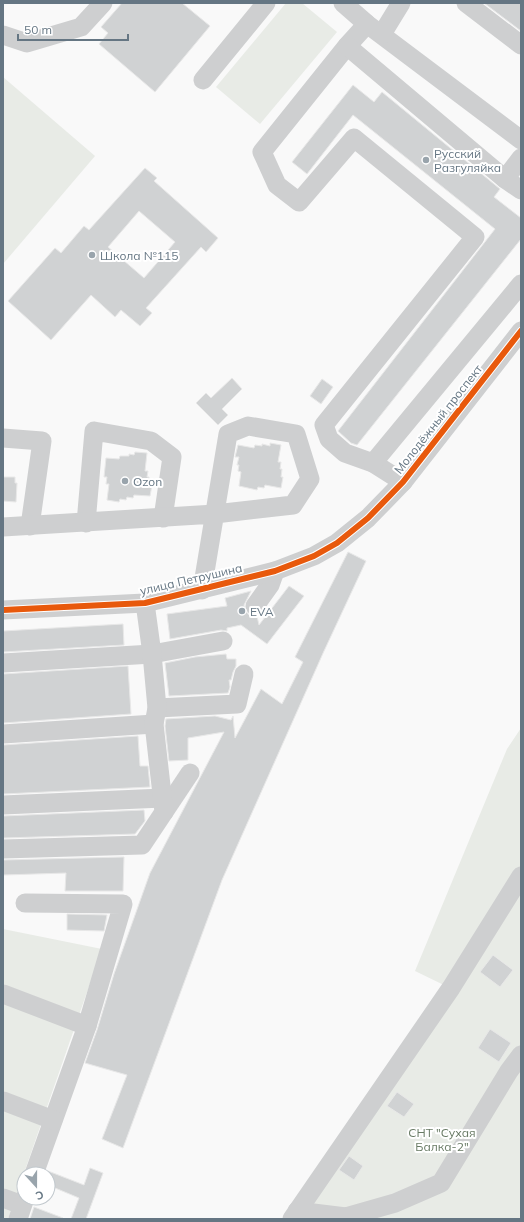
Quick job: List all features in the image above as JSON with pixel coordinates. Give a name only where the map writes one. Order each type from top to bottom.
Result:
[{"type":"street","points":[[3,35],[27,42],[81,27],[103,3]]},
{"type":"street","points":[[203,80],[266,3]]},
{"type":"street","points":[[344,3],[375,29],[521,140]]},
{"type":"street","points":[[401,3],[375,29],[347,46],[262,152],[277,185],[299,202],[354,138],[475,237],[324,425],[329,439],[345,453],[373,463],[403,482]]},
{"type":"street","points":[[466,3],[521,45]]},
{"type":"street","points":[[347,46],[505,179],[521,190]]},
{"type":"street","points":[[505,179],[521,158]]},
{"type":"street","points":[[373,463],[521,284]]},
{"type":"street","name":"Молодёжный проспект","points":[[368,518],[403,482],[521,331]]},
{"type":"street","points":[[3,528],[215,514],[293,505],[310,479],[296,434],[248,426],[228,434],[215,514],[202,590]]},
{"type":"street","points":[[86,523],[94,431],[152,441],[172,457],[163,518]]},
{"type":"street","points":[[3,438],[42,441],[30,526]]},
{"type":"street","name":"улица Петрушина","points":[[3,610],[145,603],[202,590],[275,571],[314,556],[337,543],[368,518]]},
{"type":"street","points":[[254,606],[270,586],[275,571]]},
{"type":"street","points":[[145,603],[152,654],[164,805]]},
{"type":"street","points":[[3,663],[152,654],[223,641]]},
{"type":"street","points":[[3,734],[156,716],[237,704],[244,674]]},
{"type":"street","points":[[3,849],[142,845],[164,805],[190,773]]},
{"type":"street","points":[[3,805],[164,805]]},
{"type":"street","points":[[295,1215],[451,988],[521,876]]},
{"type":"street","points":[[24,903],[123,904],[87,1026],[37,1166]]},
{"type":"street","points":[[3,994],[87,1026]]},
{"type":"street","points":[[295,1215],[346,1217],[395,1203],[441,1183],[501,1084],[521,1055]]},
{"type":"street","points":[[3,1101],[53,1120]]},
{"type":"street","points":[[3,1198],[22,1207]]},
{"type":"green space","points":[[286,3],[302,3],[337,32],[260,124],[216,87]]},
{"type":"green space","points":[[3,77],[95,156],[3,264]]},
{"type":"green space","name":"СНТ \"Сухая Балка-2\"","points":[[521,728],[521,1219],[292,1219],[450,988],[415,971],[507,749]]},
{"type":"green space","points":[[3,929],[102,949],[26,1166],[16,1166],[16,1196],[8,1219],[3,1219]]},
{"type":"building","points":[[122,3],[182,3],[210,26],[155,92],[99,44],[108,33],[101,27]]},
{"type":"building","points":[[484,3],[521,3],[521,31]]},
{"type":"building","points":[[353,85],[374,102],[382,92],[500,189],[494,197],[521,218],[521,239],[357,445],[351,443],[338,431],[495,229],[353,115],[307,174],[292,162]]},
{"type":"building","name":"Школа №115","points":[[145,168],[157,178],[154,181],[218,238],[206,252],[201,247],[146,308],[152,313],[140,326],[121,310],[115,317],[91,295],[51,340],[8,301],[55,248],[61,253],[84,226],[89,230]],"holes":[[[139,211],[175,242],[144,278],[108,247]]]},
{"type":"building","points":[[232,378],[242,389],[222,409],[228,415],[218,425],[196,403],[206,393],[211,398]]},
{"type":"building","points":[[322,379],[333,387],[321,404],[310,396]]},
{"type":"building","points":[[270,443],[281,445],[278,462],[281,462],[281,477],[283,477],[281,488],[265,485],[264,488],[258,487],[257,490],[239,486],[241,472],[238,471],[239,465],[237,465],[239,457],[235,457],[238,445],[254,448],[255,445],[262,446],[262,444],[270,446]]},
{"type":"building","points":[[135,452],[147,453],[145,471],[148,471],[147,477],[149,477],[149,484],[152,485],[150,496],[134,495],[133,498],[127,497],[126,500],[120,499],[119,502],[107,500],[109,484],[106,484],[107,477],[104,477],[106,458],[119,459],[120,456],[129,456],[129,454],[134,455]]},
{"type":"building","points":[[3,477],[15,477],[15,483],[17,483],[16,502],[3,501]]},
{"type":"building","points":[[348,552],[366,561],[324,651],[222,880],[123,1148],[102,1139],[127,1075],[85,1063],[114,974],[150,873],[224,732],[188,738],[188,760],[169,761],[165,726],[166,719],[215,716],[231,720],[233,716],[235,738],[261,689],[282,704],[303,662],[295,657]]},
{"type":"building","points":[[289,586],[304,596],[267,644],[241,625],[227,628],[227,631],[221,630],[170,639],[167,614],[227,606],[225,598],[251,591],[244,605],[245,610],[249,615],[257,616],[259,625]]},
{"type":"building","points":[[123,624],[124,645],[3,652],[3,631]]},
{"type":"building","points":[[226,654],[227,659],[236,659],[236,666],[231,680],[229,680],[230,687],[228,693],[169,696],[165,663],[195,657]]},
{"type":"building","points":[[128,666],[131,714],[3,723],[3,674]]},
{"type":"building","points":[[138,736],[140,766],[148,766],[150,787],[3,794],[3,745]]},
{"type":"building","points":[[144,810],[145,821],[135,834],[3,838],[3,816]]},
{"type":"building","points":[[124,857],[123,891],[65,891],[66,873],[3,875],[3,860]]},
{"type":"building","points":[[67,914],[107,915],[104,931],[67,930]]},
{"type":"building","points":[[493,955],[513,970],[500,987],[480,972]]},
{"type":"building","points":[[490,1029],[511,1043],[499,1062],[478,1048]]},
{"type":"building","points":[[397,1092],[414,1104],[404,1117],[387,1106]]},
{"type":"building","points":[[349,1156],[363,1166],[354,1180],[339,1170]]},
{"type":"building","points":[[90,1168],[103,1173],[86,1219],[71,1219],[79,1198],[56,1188],[56,1174],[84,1185]]},
{"type":"building","points":[[34,1207],[63,1218],[63,1219],[30,1219]]},
{"type":"cycle path","points":[[3,610],[145,603],[275,571],[314,556],[337,543],[368,518],[403,482],[521,331]]},
{"type":"place","name":"Русский Разгуляйка","points":[[426,160]]},
{"type":"place","name":"Школа №115","points":[[92,255]]},
{"type":"place","name":"Ozon","points":[[125,481]]},
{"type":"place","name":"EVA","points":[[242,611]]}]
